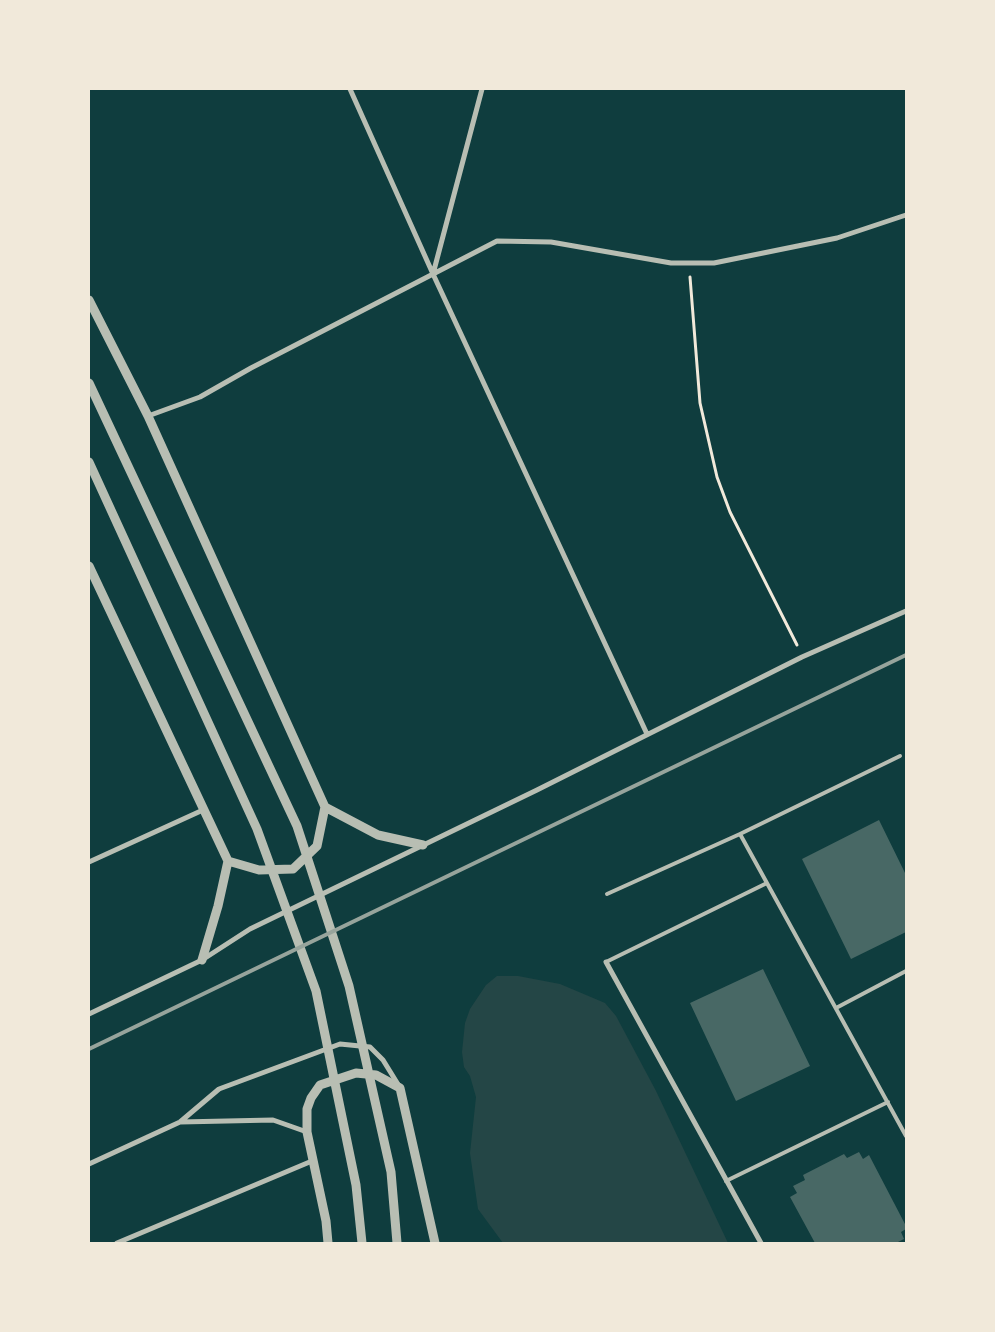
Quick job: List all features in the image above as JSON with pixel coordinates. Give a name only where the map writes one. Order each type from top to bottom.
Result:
[{"type":"street","points":[[350,89],[433,274],[647,734]]},
{"type":"street","points":[[433,274],[482,89]]},
{"type":"street","points":[[148,416],[200,397],[251,368],[497,241],[551,242],[652,261],[689,264],[738,260],[800,247],[837,238],[906,215]]},
{"type":"street","points":[[89,300],[148,416],[325,806],[317,846],[293,869],[258,870],[228,861]]},
{"type":"street","points":[[89,383],[297,826],[349,986],[391,1172],[397,1243]]},
{"type":"street","points":[[89,462],[257,829],[316,991],[356,1185],[362,1243]]},
{"type":"street","points":[[89,566],[228,861],[218,906],[202,960]]},
{"type":"street","points":[[89,1014],[202,960],[250,929],[802,657],[906,611]]},
{"type":"street","points":[[325,806],[378,835],[423,845]]},
{"type":"street","points":[[89,862],[203,810]]},
{"type":"street","points":[[606,962],[761,1243]]},
{"type":"street","points":[[89,1164],[180,1122],[219,1089],[340,1044],[370,1047],[383,1060],[400,1088],[435,1243]]},
{"type":"street","points":[[328,1243],[326,1221],[307,1132],[307,1109],[311,1098],[320,1085],[356,1074],[376,1075],[400,1088]]},
{"type":"street","points":[[180,1122],[273,1120],[307,1132]]},
{"type":"street","points":[[117,1243],[312,1161]]},
{"type":"lane","points":[[606,894],[740,834],[900,756]]},
{"type":"lane","points":[[740,834],[906,1136]]},
{"type":"lane","points":[[606,962],[767,883]]},
{"type":"lane","points":[[836,1008],[906,971]]},
{"type":"lane","points":[[726,1181],[888,1102]]},
{"type":"path","points":[[689,264],[700,403],[717,477],[730,512],[802,657]]},
{"type":"shaded area","points":[[497,976],[518,976],[560,984],[605,1003],[616,1016],[656,1091],[728,1243],[503,1243],[478,1209],[470,1153],[476,1097],[470,1076],[464,1067],[462,1052],[465,1023],[470,1009],[486,985]]},
{"type":"building","points":[[879,820],[906,875],[906,932],[851,959],[802,859]]},
{"type":"building","points":[[763,969],[810,1066],[736,1101],[690,1003]]},
{"type":"building","points":[[859,1152],[863,1159],[869,1155],[906,1226],[906,1229],[901,1232],[904,1239],[896,1243],[815,1243],[790,1197],[797,1193],[793,1186],[805,1180],[803,1175],[844,1154],[847,1158]]},
{"type":"railway","points":[[89,1049],[906,655]]}]
